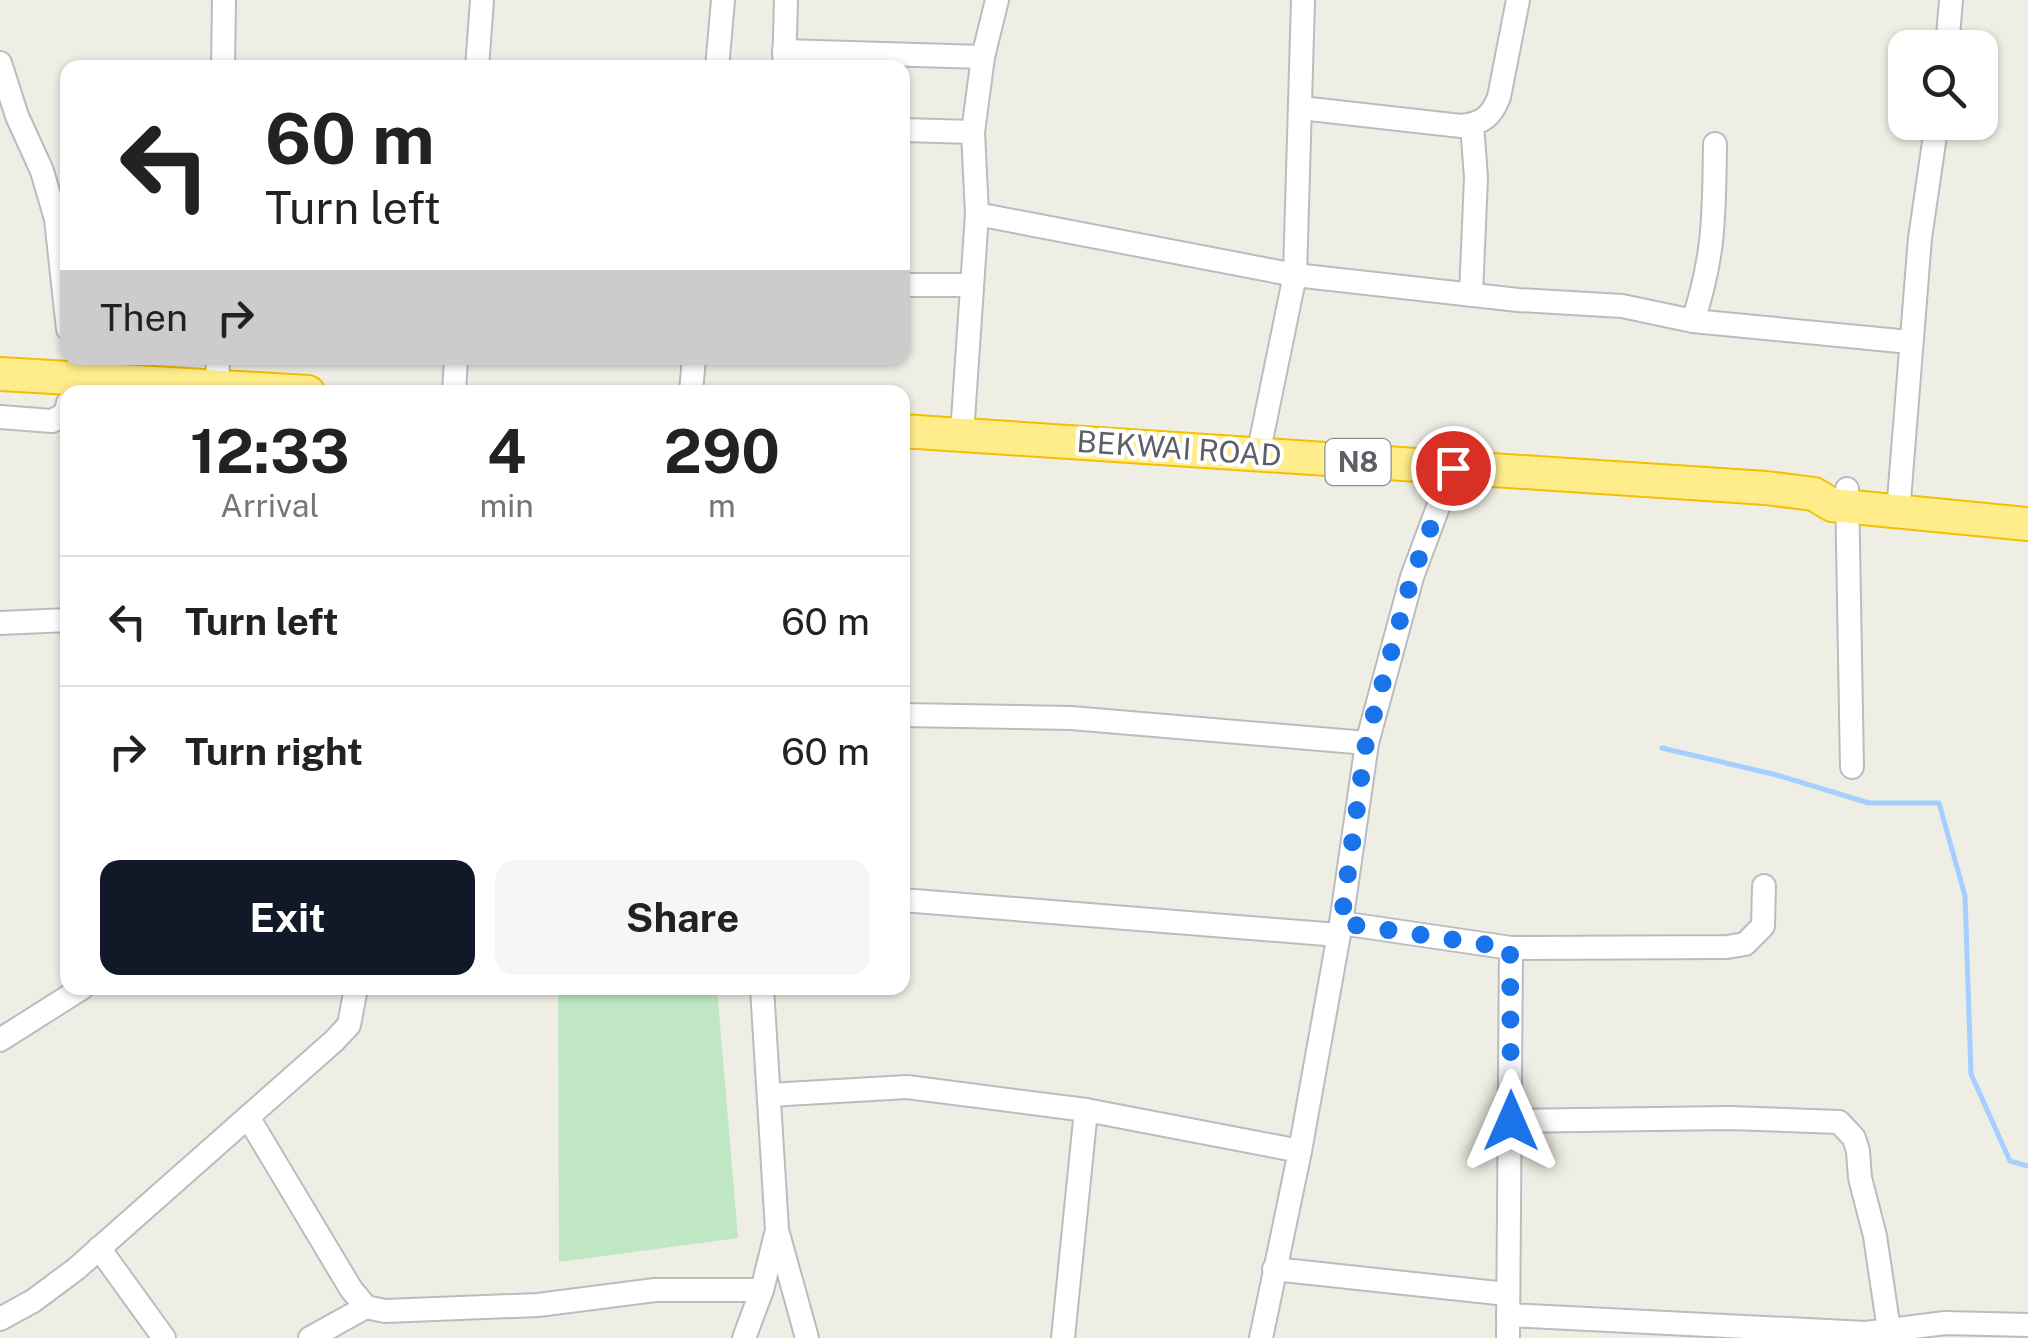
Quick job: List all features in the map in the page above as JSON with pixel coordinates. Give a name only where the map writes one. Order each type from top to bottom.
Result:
[{"type":"highway","points":[[0,374],[70,383],[218,372],[276,385]]},
{"type":"highway","name":"BEKWAI ROAD","points":[[910,431],[1766,488],[1814,494],[1832,504],[1847,497],[2028,524]]},
{"type":"highway","name":"BEKWAI ROAD","points":[[1899,503],[2028,503]]},
{"type":"street","points":[[223,60],[224,0]]},
{"type":"street","points":[[478,60],[482,0]]},
{"type":"street","points":[[718,60],[723,0]]},
{"type":"street","points":[[786,0],[784,59],[983,57]]},
{"type":"street","points":[[962,434],[976,214],[973,132],[983,57],[998,0]]},
{"type":"street","points":[[1258,456],[1294,276],[1302,0]]},
{"type":"street","points":[[1301,108],[1461,126],[1488,118],[1499,97],[1518,0]]},
{"type":"street","points":[[1948,30],[1951,0]]},
{"type":"street","points":[[0,64],[17,116],[42,171],[56,219],[60,256]]},
{"type":"street","points":[[1471,294],[1476,177],[1472,125]]},
{"type":"street","points":[[910,130],[973,132]]},
{"type":"street","points":[[1899,503],[1920,238],[1934,140]]},
{"type":"street","points":[[1693,321],[1707,278],[1714,238],[1715,144]]},
{"type":"street","points":[[976,214],[1294,276],[1622,306],[1693,321],[1910,342]]},
{"type":"street","points":[[910,285],[972,285]]},
{"type":"street","points":[[0,417],[52,421],[60,417]]},
{"type":"street","points":[[1261,1338],[1340,929],[1366,743],[1412,577],[1453,468]]},
{"type":"street","points":[[1847,497],[1852,767]]},
{"type":"street","points":[[0,624],[60,620]]},
{"type":"street","points":[[910,715],[1071,718],[1366,743]]},
{"type":"street","points":[[910,901],[1340,929],[1510,948],[1727,947],[1745,944],[1762,926],[1764,886]]},
{"type":"street","points":[[1508,1316],[1510,948]]},
{"type":"street","points":[[0,1040],[71,995]]},
{"type":"street","points":[[0,1319],[33,1301],[99,1248],[349,1025],[355,995]]},
{"type":"street","points":[[762,995],[776,1230],[807,1338]]},
{"type":"street","points":[[768,1095],[907,1087],[1086,1110],[1300,1151]]},
{"type":"street","points":[[1062,1338],[1086,1110]]},
{"type":"street","points":[[248,1117],[351,1289],[366,1307],[384,1311],[478,1309],[568,1298],[608,1298],[654,1290],[762,1290]]},
{"type":"street","points":[[1511,1121],[1730,1118],[1839,1122],[1854,1138],[1875,1236],[1874,1334]]},
{"type":"street","points":[[744,1338],[762,1290],[776,1230]]},
{"type":"street","points":[[99,1248],[164,1338]]},
{"type":"street","points":[[1274,1269],[1508,1316],[1874,1334],[1945,1324],[2028,1325]]},
{"type":"street","points":[[310,1338],[366,1307]]},
{"type":"green space","points":[[558,995],[718,995],[738,1238],[559,1262]]},
{"type":"waterway","points":[[1662,748],[1777,775],[1869,803],[1939,803],[1965,896],[1971,1074],[2010,1161],[2028,1166]]},
{"type":"route","points":[[1453,468],[1412,577],[1366,743],[1341,923],[1510,948],[1511,1121]]}]
